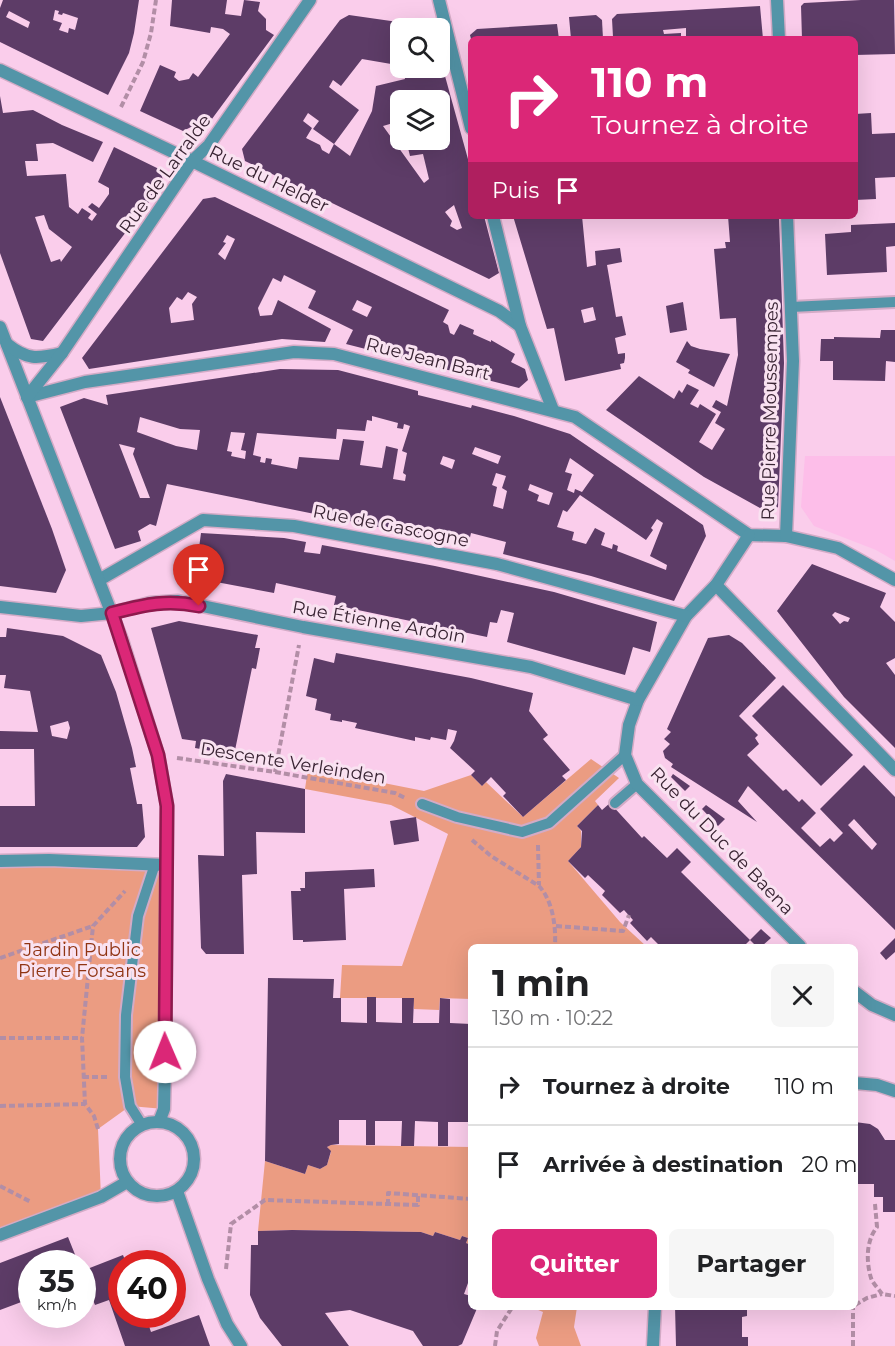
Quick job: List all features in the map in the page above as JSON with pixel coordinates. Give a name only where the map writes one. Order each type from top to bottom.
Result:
[{"type":"street","name":"Rue de Larralde","points":[[27,398],[62,353],[192,161],[209,145],[310,0]]},
{"type":"street","points":[[439,0],[468,116]]},
{"type":"street","points":[[777,0],[779,36]]},
{"type":"street","name":"Rue du Helder","points":[[0,70],[500,311],[520,326]]},
{"type":"street","points":[[494,219],[520,326],[553,410]]},
{"type":"street","name":"Rue Pierre Moussempes","points":[[786,219],[793,361],[786,536]]},
{"type":"street","points":[[0,327],[112,613],[158,755],[167,806],[157,865],[165,1068],[164,1109],[159,1122]]},
{"type":"street","points":[[6,343],[20,355],[35,358],[62,353]]},
{"type":"street","name":"Rue Jean Bart","points":[[27,398],[85,382],[294,352],[334,354],[575,417],[749,534]]},
{"type":"street","name":"Rue de Gascogne","points":[[99,580],[202,520],[294,526],[497,564],[686,616]]},
{"type":"street","points":[[625,755],[629,726],[638,700],[686,616],[716,585],[749,534],[786,536],[838,548],[895,580]]},
{"type":"street","points":[[716,585],[895,770]]},
{"type":"street","name":"Rue Étienne Ardoin","points":[[0,607],[81,616],[112,613],[150,603],[178,601],[303,627],[531,667],[638,700]]},
{"type":"street","name":"Rue du Duc de Baena","points":[[625,755],[637,783],[798,944]]},
{"type":"street","points":[[0,861],[49,860],[157,865]]},
{"type":"street","points":[[858,994],[872,1005],[895,1015]]},
{"type":"street","points":[[858,1083],[877,1085],[895,1091]]},
{"type":"street","points":[[159,1122],[171,1124],[181,1130],[189,1139],[194,1150],[195,1162],[186,1183],[167,1196],[156,1197],[135,1190],[127,1182],[119,1161],[125,1139],[132,1131],[142,1125],[159,1122]]},
{"type":"street","points":[[0,1235],[101,1197],[127,1182]]},
{"type":"street","points":[[177,1191],[208,1279],[227,1324],[241,1346]]},
{"type":"street","points":[[653,1346],[655,1310]]},
{"type":"lane","points":[[791,307],[895,302]]},
{"type":"lane","points":[[422,804],[457,817],[522,831],[549,823],[625,755]]},
{"type":"lane","points":[[615,803],[637,783]]},
{"type":"lane","points":[[142,1125],[130,1106],[125,1077],[126,1015],[138,916],[157,865]]},
{"type":"path","points":[[114,123],[143,62],[151,33],[156,0]]},
{"type":"path","points":[[275,772],[303,627]]},
{"type":"path","name":"Descente Verleinden","points":[[158,755],[275,772],[394,793],[422,804]]},
{"type":"path","points":[[457,817],[467,837],[490,856],[539,886],[543,891],[556,926],[555,944]]},
{"type":"path","points":[[539,886],[537,838],[549,823]]},
{"type":"path","points":[[0,958],[93,926],[157,865]]},
{"type":"path","points":[[556,926],[623,931],[629,915]]},
{"type":"path","points":[[93,926],[82,1038],[85,1104],[94,1116],[98,1129]]},
{"type":"path","points":[[0,1038],[82,1038]]},
{"type":"path","points":[[0,1106],[85,1104]]},
{"type":"path","points":[[0,1186],[54,1214]]},
{"type":"path","points":[[388,1205],[388,1193],[468,1199]]},
{"type":"path","points":[[208,1279],[225,1272],[231,1224],[265,1200],[418,1205],[418,1194]]},
{"type":"path","points":[[875,1204],[877,1227],[869,1237],[868,1255],[871,1280],[882,1294]]},
{"type":"path","points":[[858,1303],[882,1294],[895,1296]]},
{"type":"path","points":[[495,1346],[497,1331],[510,1310]]},
{"type":"path","points":[[853,1310],[853,1346]]},
{"type":"shaded area","points":[[805,456],[895,456],[895,561],[876,550],[814,526],[801,507]]},
{"type":"green space","points":[[591,759],[619,778],[595,801],[598,805],[577,826],[581,831],[581,847],[568,861],[620,922],[644,944],[468,944],[468,999],[440,998],[439,1010],[414,1009],[413,998],[340,998],[342,965],[402,966],[448,834],[391,805],[305,789],[308,768],[424,791],[471,775],[482,786],[486,782],[523,817]]},
{"type":"green space","name":"Jardin Public Pierre Forsans","points":[[0,861],[166,865],[164,1109],[130,1106],[98,1129],[101,1197],[0,1235]]},
{"type":"green space","points":[[331,1145],[468,1147],[468,1238],[462,1236],[460,1240],[435,1232],[433,1236],[421,1232],[258,1231],[265,1161],[305,1174],[308,1165],[320,1169],[327,1165],[331,1152],[327,1147]]},
{"type":"green space","points":[[538,1310],[577,1310],[574,1327],[581,1346],[539,1346],[536,1338],[543,1312]]},
{"type":"building","points":[[3,0],[139,0],[129,53],[108,95],[0,42],[0,8]],"holes":[[[55,10],[59,11],[58,14],[63,13],[78,18],[75,30],[69,28],[68,33],[59,30],[62,23],[53,20]],[[9,11],[30,22],[28,28],[6,17]]]},
{"type":"building","points":[[172,0],[227,0],[225,14],[241,16],[244,0],[260,2],[258,11],[266,19],[266,30],[274,35],[206,127],[195,125],[183,131],[140,111],[160,65],[176,72],[174,77],[179,81],[189,79],[193,73],[198,77],[230,34],[223,29],[211,27],[210,33],[170,26]]},
{"type":"building","points":[[894,0],[895,54],[858,55],[858,36],[802,36],[801,6],[804,3]]},
{"type":"building","points":[[760,6],[763,36],[686,36],[686,28],[663,30],[664,34],[681,33],[681,36],[613,36],[612,19],[617,14]]},
{"type":"building","points":[[349,15],[390,21],[390,64],[362,59],[341,86],[333,80],[329,87],[359,110],[334,144],[350,156],[372,111],[376,86],[405,78],[446,78],[449,90],[390,90],[390,124],[383,126],[390,136],[390,150],[400,150],[424,183],[429,179],[423,154],[410,156],[408,150],[450,150],[450,94],[468,159],[468,219],[485,219],[499,273],[489,279],[245,161],[242,149],[340,20]],"holes":[[[308,113],[319,121],[313,129],[334,144],[329,154],[322,150],[320,145],[306,138],[312,128],[303,121]],[[454,205],[462,228],[457,230],[450,226],[452,221],[445,212]]]},
{"type":"building","points":[[596,15],[602,20],[603,36],[571,36],[569,17]]},
{"type":"building","points":[[557,24],[559,36],[470,36],[477,29]]},
{"type":"building","points":[[0,96],[3,113],[33,110],[103,142],[93,162],[53,143],[36,144],[38,161],[25,161],[27,176],[66,174],[69,207],[78,214],[82,208],[91,214],[88,218],[92,221],[97,214],[88,207],[92,203],[99,208],[109,194],[109,188],[98,182],[114,147],[159,169],[164,182],[43,341],[31,339],[0,253]],"holes":[[[44,215],[49,229],[72,247],[61,262],[60,259],[51,262],[35,217]]]},
{"type":"building","points":[[871,113],[872,134],[895,133],[895,177],[875,178],[876,199],[858,200],[858,114]]},
{"type":"building","points":[[215,197],[449,310],[443,322],[448,325],[450,333],[454,335],[460,324],[474,330],[473,334],[491,342],[491,340],[515,354],[511,362],[525,369],[528,380],[519,388],[346,344],[353,330],[308,308],[316,291],[284,275],[281,282],[273,278],[258,308],[260,316],[272,315],[278,300],[331,329],[325,342],[282,339],[89,369],[82,358],[203,199]],"holes":[[[227,235],[235,239],[225,260],[218,254],[226,243],[223,242]],[[188,292],[197,297],[192,304],[194,320],[171,323],[169,308],[177,297],[182,300]],[[357,300],[372,307],[367,317],[352,310]]]},
{"type":"building","points":[[514,219],[582,219],[587,267],[596,265],[595,251],[620,248],[622,262],[607,265],[616,317],[622,316],[626,335],[615,338],[618,354],[625,353],[624,363],[620,364],[621,369],[565,381],[554,328],[547,329]],"holes":[[[593,307],[596,320],[584,323],[581,310]]]},
{"type":"building","points":[[728,219],[779,219],[784,363],[778,507],[769,513],[704,477],[606,410],[639,376],[674,399],[679,390],[682,393],[687,384],[699,390],[690,404],[698,408],[700,404],[716,414],[699,442],[712,450],[725,429],[715,423],[721,412],[712,407],[716,400],[727,406],[738,355],[736,318],[720,319],[714,249],[726,248],[725,242],[730,242]]},
{"type":"building","points":[[895,223],[895,246],[886,247],[887,272],[827,275],[825,234],[851,232],[851,225]]},
{"type":"building","points":[[683,302],[687,330],[670,333],[666,306]]},
{"type":"building","points":[[881,330],[895,330],[895,362],[886,361],[885,381],[833,380],[833,361],[820,361],[821,339],[880,338]]},
{"type":"building","points":[[687,341],[691,346],[700,349],[730,354],[714,387],[688,373],[690,370],[676,362]]},
{"type":"building","points":[[280,369],[338,370],[418,391],[418,395],[471,408],[472,405],[570,434],[703,525],[706,536],[674,601],[591,576],[503,554],[506,542],[471,533],[468,546],[455,543],[457,536],[424,530],[423,536],[167,484],[156,526],[150,524],[138,531],[141,541],[115,549],[60,407],[84,398],[108,405],[106,395]],"holes":[[[372,416],[398,423],[397,428],[403,429],[404,424],[410,426],[402,451],[407,453],[403,473],[406,475],[405,481],[393,479],[398,449],[386,446],[382,468],[360,465],[364,441],[343,439],[339,460],[299,457],[297,469],[271,464],[272,459],[266,458],[265,463],[260,462],[261,457],[253,455],[257,433],[336,439],[337,429],[365,431],[367,420],[372,421]],[[140,417],[180,429],[200,430],[197,450],[176,446],[137,432]],[[231,432],[245,433],[241,450],[246,451],[245,459],[231,456],[232,452],[227,451]],[[119,444],[135,448],[133,454],[150,498],[140,498]],[[475,447],[501,456],[498,464],[472,454]],[[443,456],[455,460],[452,469],[440,464]],[[570,458],[594,475],[582,492],[575,489],[574,493],[567,490],[572,474],[565,472]],[[496,473],[506,476],[502,488],[507,491],[503,509],[493,506],[497,487],[492,485]],[[530,484],[553,493],[549,505],[537,501],[539,495],[528,490]],[[580,495],[646,540],[657,519],[663,523],[650,556],[667,565],[666,570],[617,551],[618,546],[613,544],[612,549],[601,545],[605,533],[595,528],[586,544],[572,540],[574,532],[557,527],[563,510],[567,512]]]},
{"type":"building","points":[[0,397],[66,570],[56,593],[0,586]]},
{"type":"building","points":[[201,533],[284,538],[306,542],[304,552],[320,554],[322,545],[435,566],[554,592],[657,622],[650,652],[633,647],[625,675],[507,642],[514,613],[501,610],[497,623],[490,622],[487,637],[334,605],[336,596],[276,583],[274,593],[195,578]]},
{"type":"building","points":[[812,564],[886,593],[880,607],[895,622],[895,658],[886,663],[895,675],[895,748],[844,697],[777,611]],"holes":[[[835,612],[850,618],[848,622],[844,621],[840,624],[832,615]]]},
{"type":"building","points":[[179,621],[258,635],[255,648],[260,648],[256,669],[252,668],[234,755],[195,748],[196,741],[182,739],[151,628]]},
{"type":"building","points":[[7,628],[63,636],[101,655],[116,692],[136,767],[130,768],[137,804],[142,804],[145,837],[137,847],[0,847],[0,806],[35,806],[34,749],[0,749],[0,731],[38,732],[30,691],[4,688],[6,675],[0,675],[0,637],[6,637]],"holes":[[[68,721],[70,728],[67,739],[52,736],[50,726]]]},
{"type":"building","points":[[729,635],[742,643],[776,678],[739,716],[758,735],[755,738],[759,744],[747,755],[783,791],[786,789],[799,802],[802,799],[816,813],[801,828],[820,847],[830,838],[834,842],[843,833],[820,809],[864,765],[895,797],[895,930],[748,786],[738,801],[757,822],[671,767],[673,764],[665,758],[663,751],[670,744],[664,739],[671,732],[667,729],[708,638]],"holes":[[[854,819],[877,844],[872,850],[848,825]]]},
{"type":"building","points":[[336,653],[471,678],[533,693],[529,711],[548,735],[543,739],[570,770],[562,776],[566,780],[523,817],[503,796],[506,793],[491,777],[482,786],[471,775],[475,771],[450,748],[457,731],[448,729],[446,740],[415,737],[415,741],[355,728],[357,723],[330,720],[331,714],[315,710],[317,699],[306,696],[314,658],[334,663]]},
{"type":"building","points":[[783,685],[853,755],[821,786],[752,716]]},
{"type":"building","points":[[226,774],[305,789],[305,833],[256,832],[257,874],[242,875],[244,954],[206,954],[201,948],[198,855],[224,856],[223,781]]},
{"type":"building","points":[[673,774],[690,786],[685,791],[671,777]]},
{"type":"building","points":[[610,803],[642,838],[644,836],[667,858],[677,848],[691,862],[681,872],[750,940],[746,944],[658,944],[651,937],[647,941],[630,923],[633,920],[624,910],[620,913],[602,895],[605,891],[588,875],[585,878],[568,861],[581,847],[582,831],[577,826],[598,805],[602,810]]},
{"type":"building","points":[[706,805],[725,819],[718,826],[702,809]]},
{"type":"building","points":[[416,817],[419,841],[394,845],[390,821]]},
{"type":"building","points":[[374,869],[375,887],[344,889],[346,940],[303,942],[303,940],[293,940],[291,891],[301,891],[300,888],[305,888],[305,872]]},
{"type":"building","points":[[761,929],[771,938],[764,944],[754,944],[750,940]]},
{"type":"building","points":[[895,938],[895,952],[886,960],[880,953]]},
{"type":"building","points":[[268,978],[334,979],[333,998],[341,998],[341,1022],[367,1023],[367,997],[376,997],[376,1022],[402,1023],[402,998],[414,998],[413,1023],[439,1023],[440,998],[450,999],[450,1023],[468,1024],[468,1122],[448,1122],[448,1146],[438,1146],[438,1122],[415,1121],[414,1146],[401,1146],[402,1121],[375,1121],[375,1145],[366,1145],[366,1120],[339,1120],[339,1144],[327,1147],[331,1151],[327,1165],[320,1169],[308,1165],[305,1174],[265,1161]]},
{"type":"building","points":[[858,1122],[870,1124],[878,1129],[885,1140],[895,1140],[895,1212],[883,1212],[883,1197],[874,1197],[874,1184],[858,1184]]},
{"type":"building","points":[[258,1231],[421,1232],[433,1236],[435,1232],[460,1240],[462,1236],[468,1238],[466,1243],[468,1244],[468,1283],[464,1294],[468,1295],[468,1310],[476,1310],[462,1344],[423,1346],[413,1331],[350,1310],[325,1313],[349,1346],[282,1346],[260,1318],[250,1295],[251,1245],[258,1245]]},
{"type":"building","points":[[68,1237],[73,1250],[34,1250]]},
{"type":"building","points":[[18,1256],[18,1303],[0,1310],[0,1263]]},
{"type":"building","points":[[108,1261],[108,1300],[96,1305],[96,1266]]},
{"type":"building","points":[[675,1310],[747,1310],[747,1316],[742,1317],[742,1337],[748,1337],[748,1346],[676,1346]]},
{"type":"building","points":[[199,1315],[210,1346],[125,1346],[119,1328],[150,1328],[151,1332],[162,1328],[186,1328],[186,1320]]},
{"type":"route","points":[[165,1052],[167,806],[158,755],[112,613],[150,603],[178,601],[199,606]]}]
